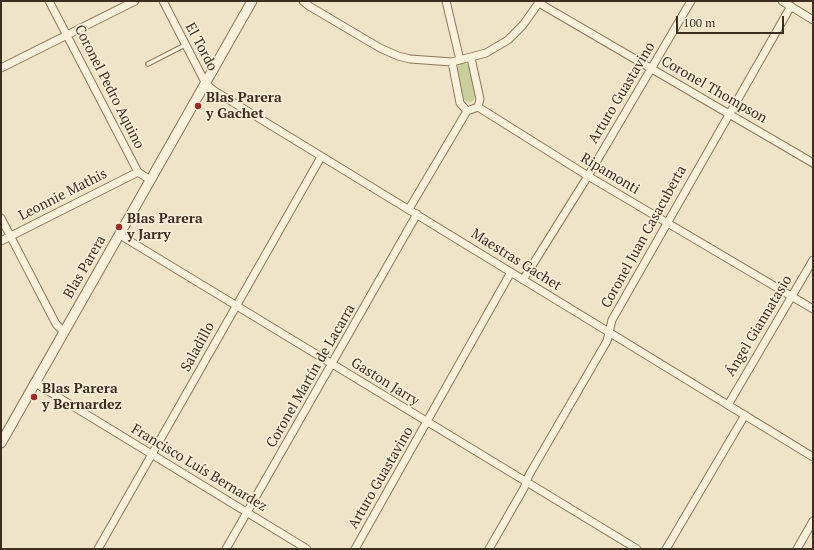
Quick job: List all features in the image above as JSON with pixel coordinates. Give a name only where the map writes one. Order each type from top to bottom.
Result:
[{"type":"street","name":"Coronel Pedro Aquino","points":[[50,1],[138,172],[150,180]]},
{"type":"street","points":[[1,68],[135,1]]},
{"type":"street","name":"El Tordo","points":[[163,1],[206,84]]},
{"type":"street","name":"Blas Parera","points":[[1,443],[5,432],[36,383],[252,1]]},
{"type":"street","points":[[303,1],[374,44],[398,56],[410,59],[452,62],[486,53],[508,40],[523,25],[540,2]]},
{"type":"street","points":[[446,1],[460,60]]},
{"type":"street","name":"Arturo Guastavino","points":[[523,280],[588,176],[691,1]]},
{"type":"street","points":[[782,1],[813,20]]},
{"type":"street","name":"Coronel Thompson","points":[[540,2],[651,69],[813,163]]},
{"type":"street","name":"Coronel Juan Casacuberta","points":[[489,549],[529,475],[610,333],[612,320],[728,114],[791,6]]},
{"type":"street","points":[[409,209],[467,111],[478,107],[480,99],[471,58]]},
{"type":"street","points":[[452,62],[460,103],[467,111]]},
{"type":"street","name":"Maestras Gachet","points":[[206,84],[213,90],[321,157],[409,209],[813,457]]},
{"type":"street","name":"Ripamonti","points":[[478,107],[666,224],[813,309]]},
{"type":"street","name":"Saladillo","points":[[98,549],[321,157]]},
{"type":"street","name":"Leonnie Mathis","points":[[1,241],[138,172]]},
{"type":"street","name":"Coronel Martín de Lacarra","points":[[226,549],[332,365],[416,214]]},
{"type":"street","points":[[1,218],[56,324],[64,332]]},
{"type":"street","name":"Gaston Jarry","points":[[120,235],[427,423],[637,549]]},
{"type":"street","name":"Ángel Giannatasio","points":[[728,405],[813,260]]},
{"type":"street","name":"Arturo Guastavino","points":[[355,549],[511,272]]},
{"type":"street","name":"Francisco Luís Bernardez","points":[[36,383],[307,549]]},
{"type":"street","points":[[666,549],[745,415]]},
{"type":"street","points":[[797,549],[813,521]]},
{"type":"lane","points":[[148,64],[186,45]]},
{"type":"green space","points":[[465,62],[469,66],[476,95],[474,100],[469,103],[462,99],[456,67],[459,63]]},
{"type":"place","name":"Blas Parera y Gachet","points":[[198,106]]},
{"type":"place","name":"Blas Parera y Jarry","points":[[119,227]]},
{"type":"place","name":"Blas Parera y Bernardez","points":[[34,397]]}]
